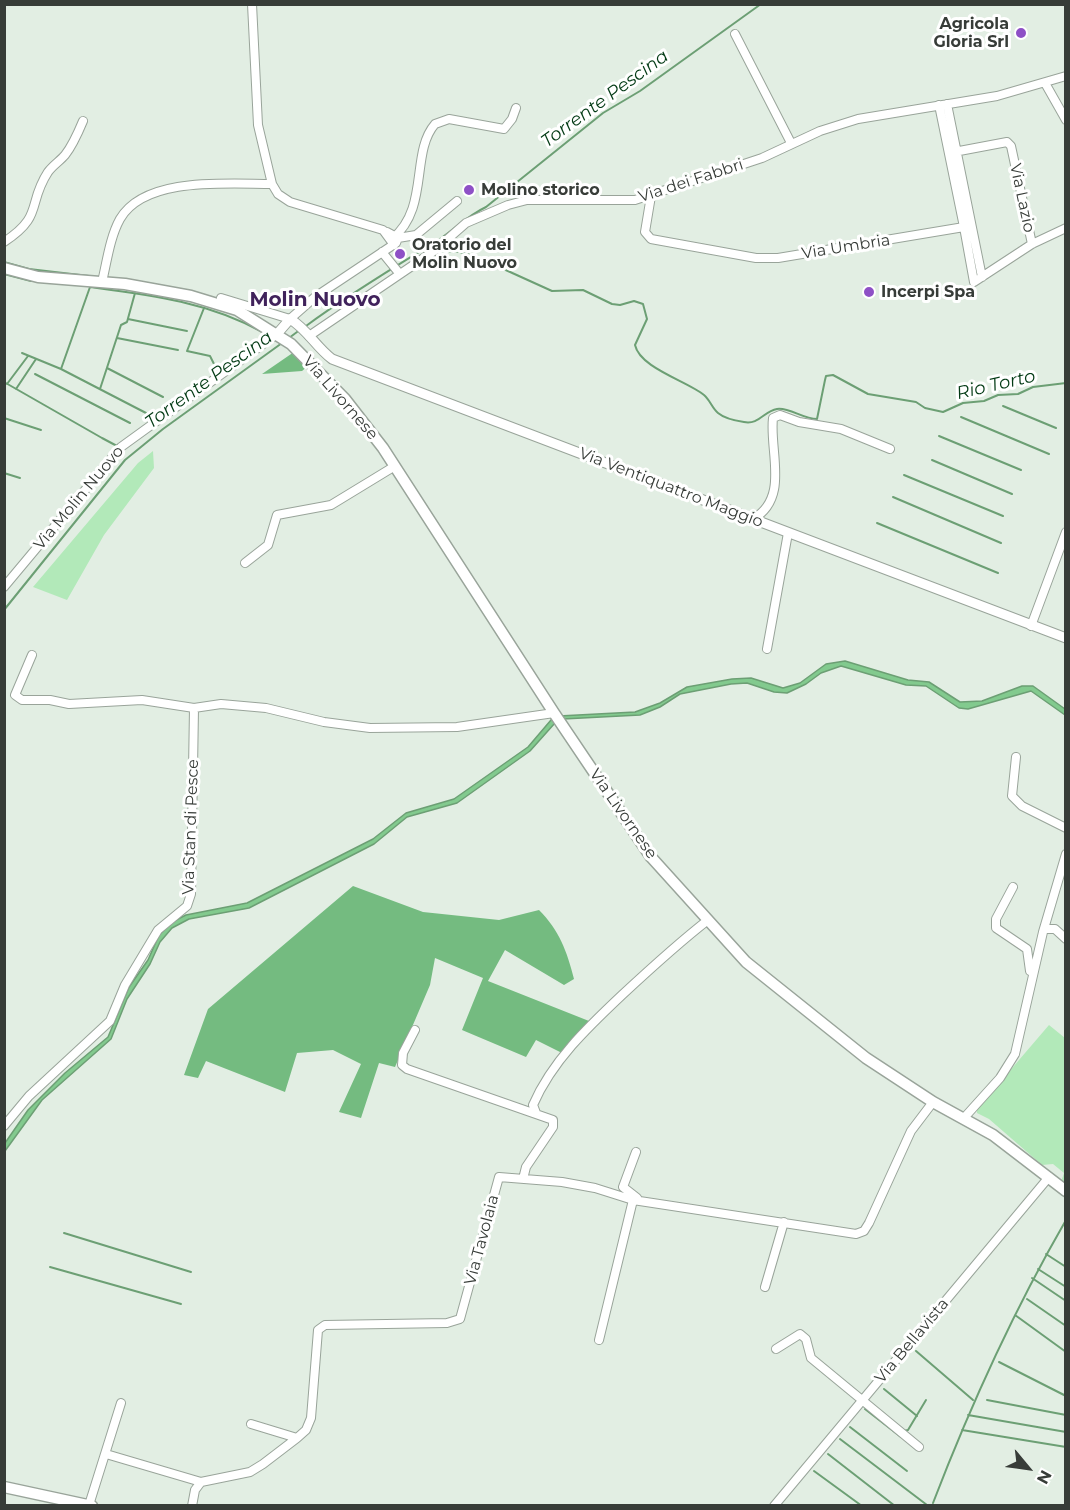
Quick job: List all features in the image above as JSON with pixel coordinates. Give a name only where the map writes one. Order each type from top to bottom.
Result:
[{"type":"main road","name":"Via Livornese","points":[[4,268],[38,277],[102,282],[209,301],[237,310],[284,339],[345,399],[395,466],[562,725],[651,857],[746,962],[866,1058],[933,1102],[993,1135],[1065,1191]]},
{"type":"main road","points":[[4,1488],[90,1505]]},
{"type":"street","points":[[252,4],[258,125],[272,184],[278,194],[290,202],[385,230],[395,240]]},
{"type":"street","points":[[735,34],[791,143]]},
{"type":"street","name":"Via dei Fabbri","points":[[305,331],[434,251],[466,223],[508,205],[527,200],[607,201],[651,196],[762,158],[791,143],[858,119],[997,96],[1065,76]]},
{"type":"street","points":[[1045,83],[1065,120]]},
{"type":"street","points":[[943,105],[982,277]]},
{"type":"street","points":[[284,339],[290,319],[302,308],[382,252],[395,240],[414,206],[426,144],[435,124],[449,119],[504,129],[512,119],[516,108]]},
{"type":"street","points":[[4,242],[20,232],[32,217],[42,184],[50,170],[65,156],[83,121]]},
{"type":"street","name":"Via Lazio","points":[[953,152],[1006,142],[1011,146],[1032,244]]},
{"type":"street","points":[[953,152],[974,282],[1032,244],[1065,228]]},
{"type":"street","points":[[102,282],[120,218],[141,198],[163,189],[210,184],[272,184]]},
{"type":"street","name":"Via Umbria","points":[[651,196],[645,232],[651,239],[756,258],[778,258],[964,227]]},
{"type":"street","points":[[395,240],[416,235],[457,201]]},
{"type":"street","points":[[382,252],[398,272]]},
{"type":"street","points":[[221,298],[290,319]]},
{"type":"street","name":"Via Ventiquattro Maggio","points":[[290,319],[332,359],[1065,638]]},
{"type":"street","name":"Via Molin Nuovo","points":[[4,587],[121,447],[284,339]]},
{"type":"street","points":[[753,519],[760,515],[770,502],[775,487],[773,418],[780,416],[799,422],[841,429],[890,449]]},
{"type":"street","points":[[245,563],[268,545],[277,515],[331,505],[395,466]]},
{"type":"street","points":[[1031,626],[1065,532]]},
{"type":"street","points":[[767,649],[788,533]]},
{"type":"street","points":[[32,655],[17,684],[15,695],[21,700],[50,700],[69,704],[142,700],[194,708],[221,704],[266,708],[324,722],[370,728],[457,727],[555,714]]},
{"type":"street","name":"Via Stan di Pesce","points":[[4,1126],[29,1096],[110,1021],[125,985],[158,930],[187,906],[191,894],[194,708]]},
{"type":"street","points":[[1016,757],[1012,796],[1022,806],[1065,828]]},
{"type":"street","points":[[963,1119],[1000,1078],[1012,1060],[1065,854]]},
{"type":"street","points":[[1014,886],[996,919],[996,928],[1027,949],[1031,964],[1028,1003]]},
{"type":"street","points":[[536,1113],[533,1105],[556,1065],[594,1019],[656,961],[708,920]]},
{"type":"street","points":[[1044,929],[1055,929],[1065,939]]},
{"type":"street","points":[[415,1030],[403,1053],[402,1065],[407,1069],[550,1117],[554,1124],[526,1167],[523,1179]]},
{"type":"street","name":"Via Tavolaia","points":[[201,1482],[250,1472],[306,1430],[311,1418],[318,1330],[325,1325],[457,1322],[460,1319],[500,1177],[595,1188],[633,1200],[853,1234],[864,1231],[911,1131],[933,1102]]},
{"type":"street","points":[[636,1152],[623,1187],[644,1201]]},
{"type":"street","name":"Via Bellavista","points":[[774,1506],[1049,1177]]},
{"type":"street","points":[[599,1340],[633,1200]]},
{"type":"street","points":[[765,1287],[784,1222]]},
{"type":"street","points":[[776,1349],[800,1334],[806,1339],[812,1358],[919,1447]]},
{"type":"street","points":[[90,1505],[121,1403]]},
{"type":"street","points":[[251,1424],[297,1438]]},
{"type":"street","points":[[106,1454],[201,1482],[195,1490],[192,1506]]},
{"type":"shaded area","points":[[294,352],[308,366],[302,371],[262,374]]},
{"type":"shaded area","points":[[153,451],[154,468],[104,535],[67,600],[33,587],[138,463]]},
{"type":"shaded area","points":[[845,661],[908,680],[929,682],[960,702],[982,701],[1022,686],[1033,686],[1065,709],[1065,715],[1031,691],[968,709],[959,708],[926,686],[906,685],[841,666],[821,673],[806,684],[787,693],[774,692],[747,683],[731,684],[680,694],[660,707],[640,715],[563,719],[555,723],[530,751],[457,803],[407,817],[374,844],[249,908],[189,919],[172,928],[160,942],[150,964],[127,999],[111,1039],[42,1100],[5,1151],[5,1143],[28,1110],[65,1073],[108,1037],[129,987],[148,960],[159,935],[172,922],[186,915],[247,903],[373,839],[406,813],[454,799],[528,747],[551,720],[559,716],[635,712],[660,703],[687,687],[732,679],[751,678],[783,688],[800,683],[826,664]]},
{"type":"shaded area","points":[[353,886],[423,912],[499,920],[539,910],[552,925],[561,942],[574,979],[564,985],[505,950],[488,981],[589,1021],[562,1053],[536,1040],[526,1057],[462,1030],[483,978],[435,958],[430,985],[395,1067],[379,1063],[361,1118],[339,1112],[361,1064],[333,1050],[297,1053],[285,1092],[206,1061],[198,1078],[184,1075],[208,1009]]},
{"type":"shaded area","points":[[1049,1025],[1065,1038],[1065,1185],[1062,1179],[1064,1173],[1053,1164],[1042,1165],[989,1119],[977,1113],[977,1109]]},
{"type":"waterway","name":"Torrente Pescina","points":[[306,326],[486,207],[603,113],[640,91],[761,4]]},
{"type":"waterway","name":"Rio Torto","points":[[439,251],[460,252],[477,257],[552,291],[583,290],[612,304],[620,305],[634,301],[643,304],[647,319],[635,345],[639,353],[655,367],[704,395],[721,415],[738,421],[754,422],[777,409],[817,419],[826,376],[833,375],[868,394],[916,402],[925,408],[943,412],[963,403],[984,401],[998,395],[1018,394],[1033,387],[1066,383]]},
{"type":"waterway","points":[[4,262],[29,269],[89,276]]},
{"type":"waterway","points":[[4,274],[31,281]]},
{"type":"waterway","points":[[61,369],[90,287],[178,301],[221,313],[262,332]]},
{"type":"waterway","points":[[100,389],[121,325],[127,322],[135,293]]},
{"type":"waterway","points":[[204,308],[187,351],[210,356],[217,370]]},
{"type":"waterway","points":[[128,319],[187,331]]},
{"type":"waterway","name":"Torrente Pescina","points":[[289,338],[301,329]]},
{"type":"waterway","points":[[117,338],[178,350]]},
{"type":"waterway","name":"Torrente Pescina","points":[[4,610],[125,460],[163,429],[282,343]]},
{"type":"waterway","points":[[22,353],[61,369],[146,413]]},
{"type":"waterway","points":[[7,384],[28,356]]},
{"type":"waterway","points":[[16,389],[36,359]]},
{"type":"waterway","points":[[107,368],[163,397]]},
{"type":"waterway","points":[[35,374],[130,423]]},
{"type":"waterway","points":[[163,412],[215,374]]},
{"type":"waterway","points":[[4,382],[102,438],[117,446],[119,444]]},
{"type":"waterway","points":[[1003,406],[1056,428]]},
{"type":"waterway","points":[[961,417],[1049,454]]},
{"type":"waterway","points":[[4,418],[41,430]]},
{"type":"waterway","points":[[939,436],[1021,470]]},
{"type":"waterway","points":[[932,460],[1012,494]]},
{"type":"waterway","points":[[4,473],[20,478]]},
{"type":"waterway","points":[[904,475],[1003,516]]},
{"type":"waterway","points":[[893,497],[1001,543]]},
{"type":"waterway","points":[[877,523],[998,573]]},
{"type":"waterway","points":[[933,1503],[994,1359],[1028,1289],[1066,1220]]},
{"type":"waterway","points":[[64,1233],[191,1272]]},
{"type":"waterway","points":[[1046,1254],[1066,1267]]},
{"type":"waterway","points":[[50,1267],[181,1304]]},
{"type":"waterway","points":[[1038,1269],[1066,1287]]},
{"type":"waterway","points":[[1032,1278],[1066,1301]]},
{"type":"waterway","points":[[1027,1299],[1066,1326]]},
{"type":"waterway","points":[[1015,1315],[1066,1352]]},
{"type":"waterway","points":[[916,1351],[973,1400]]},
{"type":"waterway","points":[[999,1362],[1066,1396]]},
{"type":"waterway","points":[[884,1389],[917,1416]]},
{"type":"waterway","points":[[904,1431],[908,1430],[926,1400]]},
{"type":"waterway","points":[[987,1400],[1066,1415]]},
{"type":"waterway","points":[[865,1409],[901,1437]]},
{"type":"waterway","points":[[968,1415],[1066,1432]]},
{"type":"waterway","points":[[850,1427],[907,1471]]},
{"type":"waterway","points":[[962,1430],[1066,1447]]},
{"type":"waterway","points":[[840,1439],[927,1505]]},
{"type":"waterway","points":[[828,1454],[895,1506]]},
{"type":"waterway","points":[[814,1471],[862,1506]]},
{"type":"place","name":"Agricola Gloria Srl","points":[[1021,33]]},
{"type":"place","name":"Molino storico","points":[[469,190]]},
{"type":"place","name":"Oratorio del Molin Nuovo","points":[[400,254]]},
{"type":"place","name":"Incerpi Spa","points":[[869,292]]},
{"type":"district","name":"Molin Nuovo","points":[[315,300]]}]
